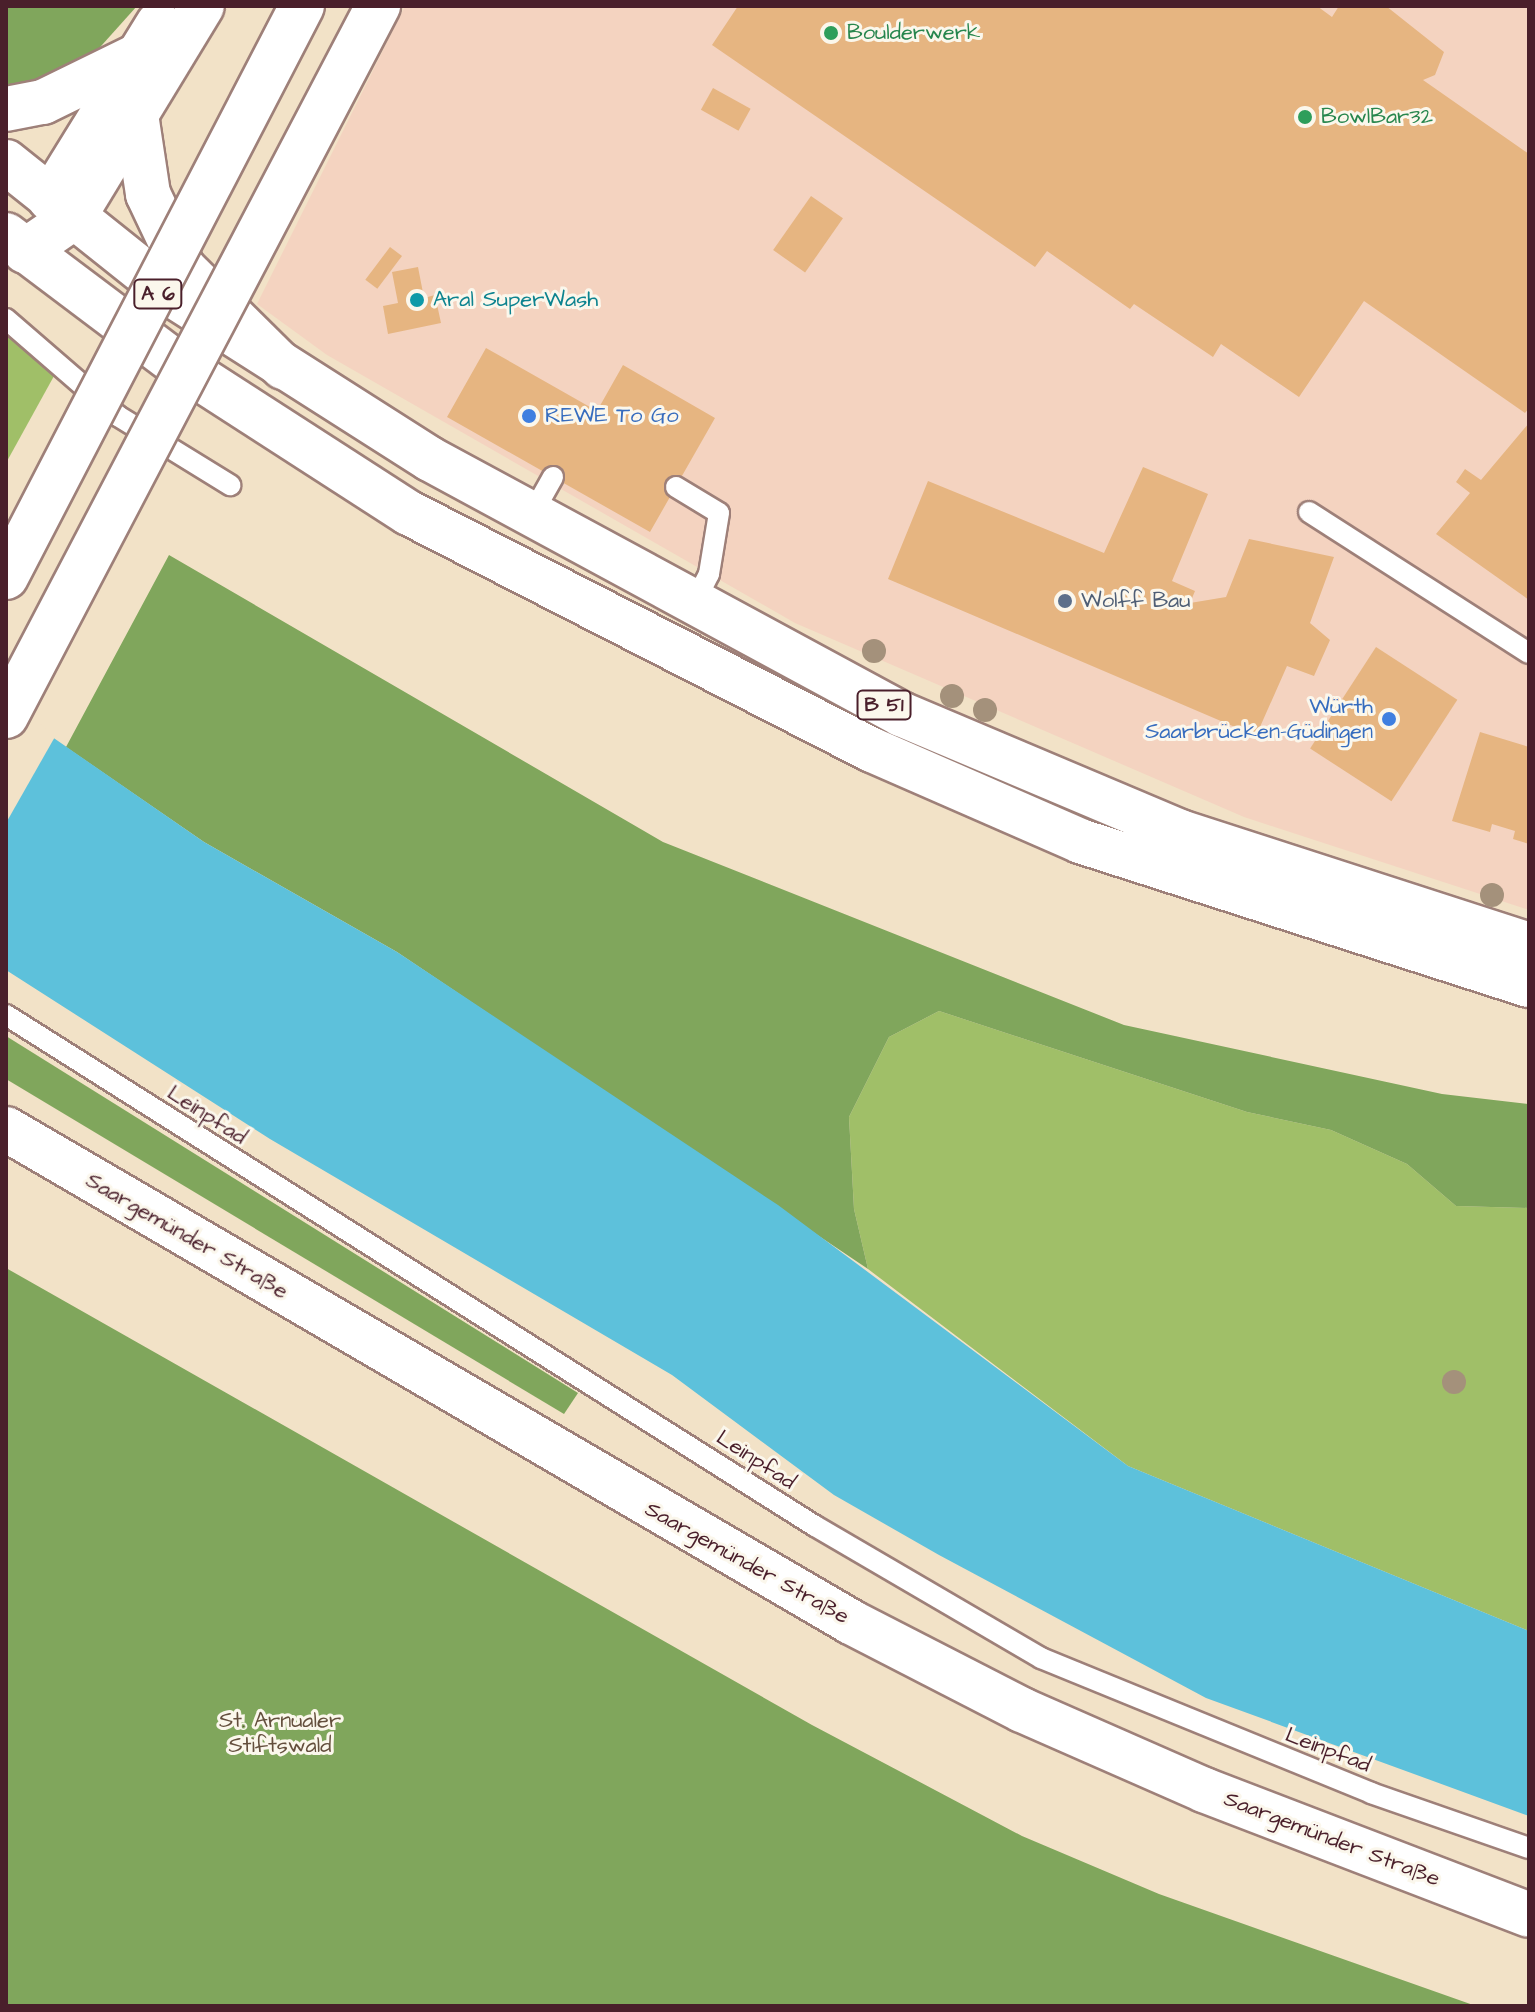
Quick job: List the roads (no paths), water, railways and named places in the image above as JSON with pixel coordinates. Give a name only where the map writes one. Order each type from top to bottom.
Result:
[{"type":"main road","points":[[61,208],[168,6]]},
{"type":"main road","points":[[16,243],[61,208],[137,121],[202,6]]},
{"type":"main road","name":"A 6","points":[[6,577],[302,6]]},
{"type":"main road","points":[[6,716],[378,6]]},
{"type":"main road","points":[[6,109],[43,102],[141,54]]},
{"type":"main road","points":[[137,121],[148,194],[183,268],[283,367]]},
{"type":"main road","name":"B 51","points":[[6,162],[174,296],[283,367],[530,518],[901,714],[1062,786],[1529,945]]},
{"type":"main road","name":"B 51","points":[[16,243],[265,424],[409,513],[872,750],[1080,841],[1529,985]]},
{"type":"main road","name":"Saargemünder Straße","points":[[6,1129],[675,1523],[1022,1710],[1204,1790],[1529,1915]]},
{"type":"main road","points":[[6,1145],[89,1180]]},
{"type":"lane","points":[[6,319],[118,416],[230,485]]},
{"type":"lane","points":[[530,518],[553,477]]},
{"type":"lane","points":[[676,487],[719,513],[709,574],[694,603]]},
{"type":"lane","points":[[1309,512],[1529,653]]},
{"type":"lane","name":"Leinpfad","points":[[6,1015],[815,1526],[1041,1658],[1371,1793],[1529,1848]]},
{"type":"water","points":[[6,705],[204,842],[397,952],[778,1205],[1128,1466],[1529,1631],[1529,1816],[1206,1698],[939,1555],[834,1495],[672,1375],[270,1139],[6,970]]},
{"type":"place","name":"Boulderwerk","points":[[831,33]]},
{"type":"place","name":"BowlBar32","points":[[1305,117]]},
{"type":"place","name":"Aral SuperWash","points":[[417,300]]},
{"type":"place","name":"REWE To Go","points":[[529,416]]},
{"type":"place","name":"Wolff Bau","points":[[1065,601]]},
{"type":"place","name":"Würth Saarbrücken-Güdingen","points":[[1389,719]]},
{"type":"park label","name":"St. Arnualer Stiftswald","points":[[280,1732]]}]
